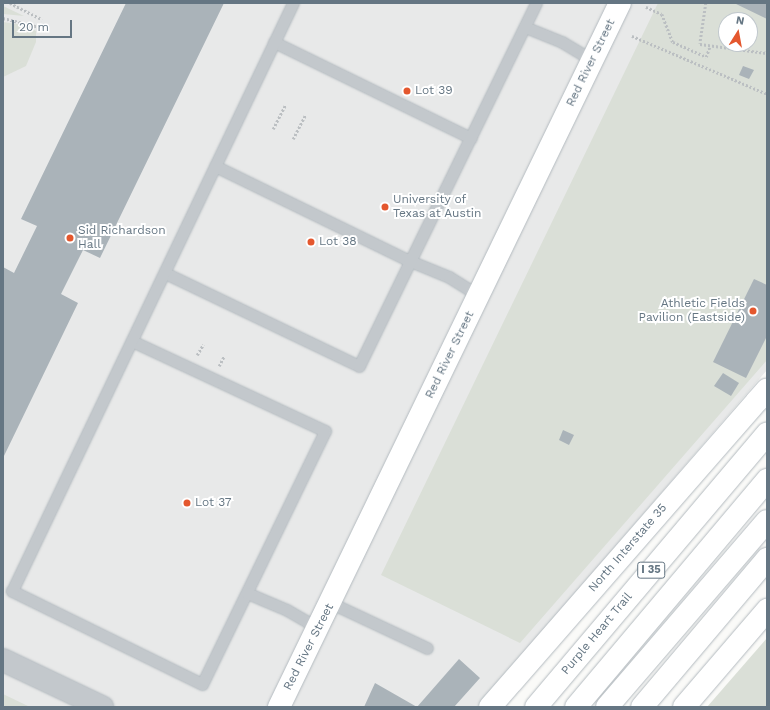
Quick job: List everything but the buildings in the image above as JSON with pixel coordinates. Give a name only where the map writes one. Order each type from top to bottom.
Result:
[{"type":"main road","name":"Red River Street","points":[[279,707],[331,603],[478,295],[620,3]]},
{"type":"main road","name":"North Interstate 35","points":[[490,707],[764,394]]},
{"type":"main road","name":"Purple Heart Trail","points":[[536,707],[767,434]]},
{"type":"main road","name":"I 35","points":[[576,707],[767,480]]},
{"type":"main road","points":[[607,707],[767,521]]},
{"type":"main road","points":[[642,707],[767,560]]},
{"type":"main road","points":[[684,707],[767,610]]},
{"type":"street","points":[[3,660],[102,707]]},
{"type":"lane","points":[[132,341],[325,432],[202,684],[12,591],[293,3]]},
{"type":"lane","points":[[165,273],[359,366],[536,3]]},
{"type":"lane","points":[[525,26],[562,42],[592,60]]},
{"type":"lane","points":[[274,42],[471,138]]},
{"type":"lane","points":[[215,166],[410,261],[449,277],[478,295]]},
{"type":"lane","points":[[247,593],[287,610],[318,628]]},
{"type":"lane","points":[[331,603],[427,648]]},
{"type":"path","points":[[10,3],[42,19]]},
{"type":"path","points":[[706,3],[700,44],[767,53]]},
{"type":"path","points":[[646,8],[662,14],[673,42],[706,56],[710,46]]},
{"type":"path","points":[[3,18],[39,27]]},
{"type":"path","points":[[632,36],[767,94]]},
{"type":"path","points":[[273,130],[286,105]]},
{"type":"path","points":[[293,140],[305,115]]},
{"type":"shaded area","name":"University of Texas at Austin","points":[[3,3],[767,3],[767,370],[477,707],[3,707]]},
{"type":"shaded area","points":[[658,3],[767,3],[767,360],[520,643],[381,575]]},
{"type":"shaded area","points":[[3,6],[24,16],[3,14]]},
{"type":"shaded area","points":[[3,22],[24,25],[36,31],[36,42],[26,66],[3,77]]},
{"type":"shaded area","points":[[767,638],[767,707],[707,707]]},
{"type":"shaded area","points":[[3,694],[30,707],[3,707]]},
{"type":"place","name":"Lot 39","points":[[407,91]]},
{"type":"place","name":"University of Texas at Austin","points":[[385,207]]},
{"type":"place","name":"Sid Richardson Hall","points":[[70,238]]},
{"type":"place","name":"Lot 38","points":[[311,242]]},
{"type":"place","name":"Athletic Fields Pavilion (Eastside)","points":[[753,311]]},
{"type":"place","name":"Lot 37","points":[[187,503]]}]
